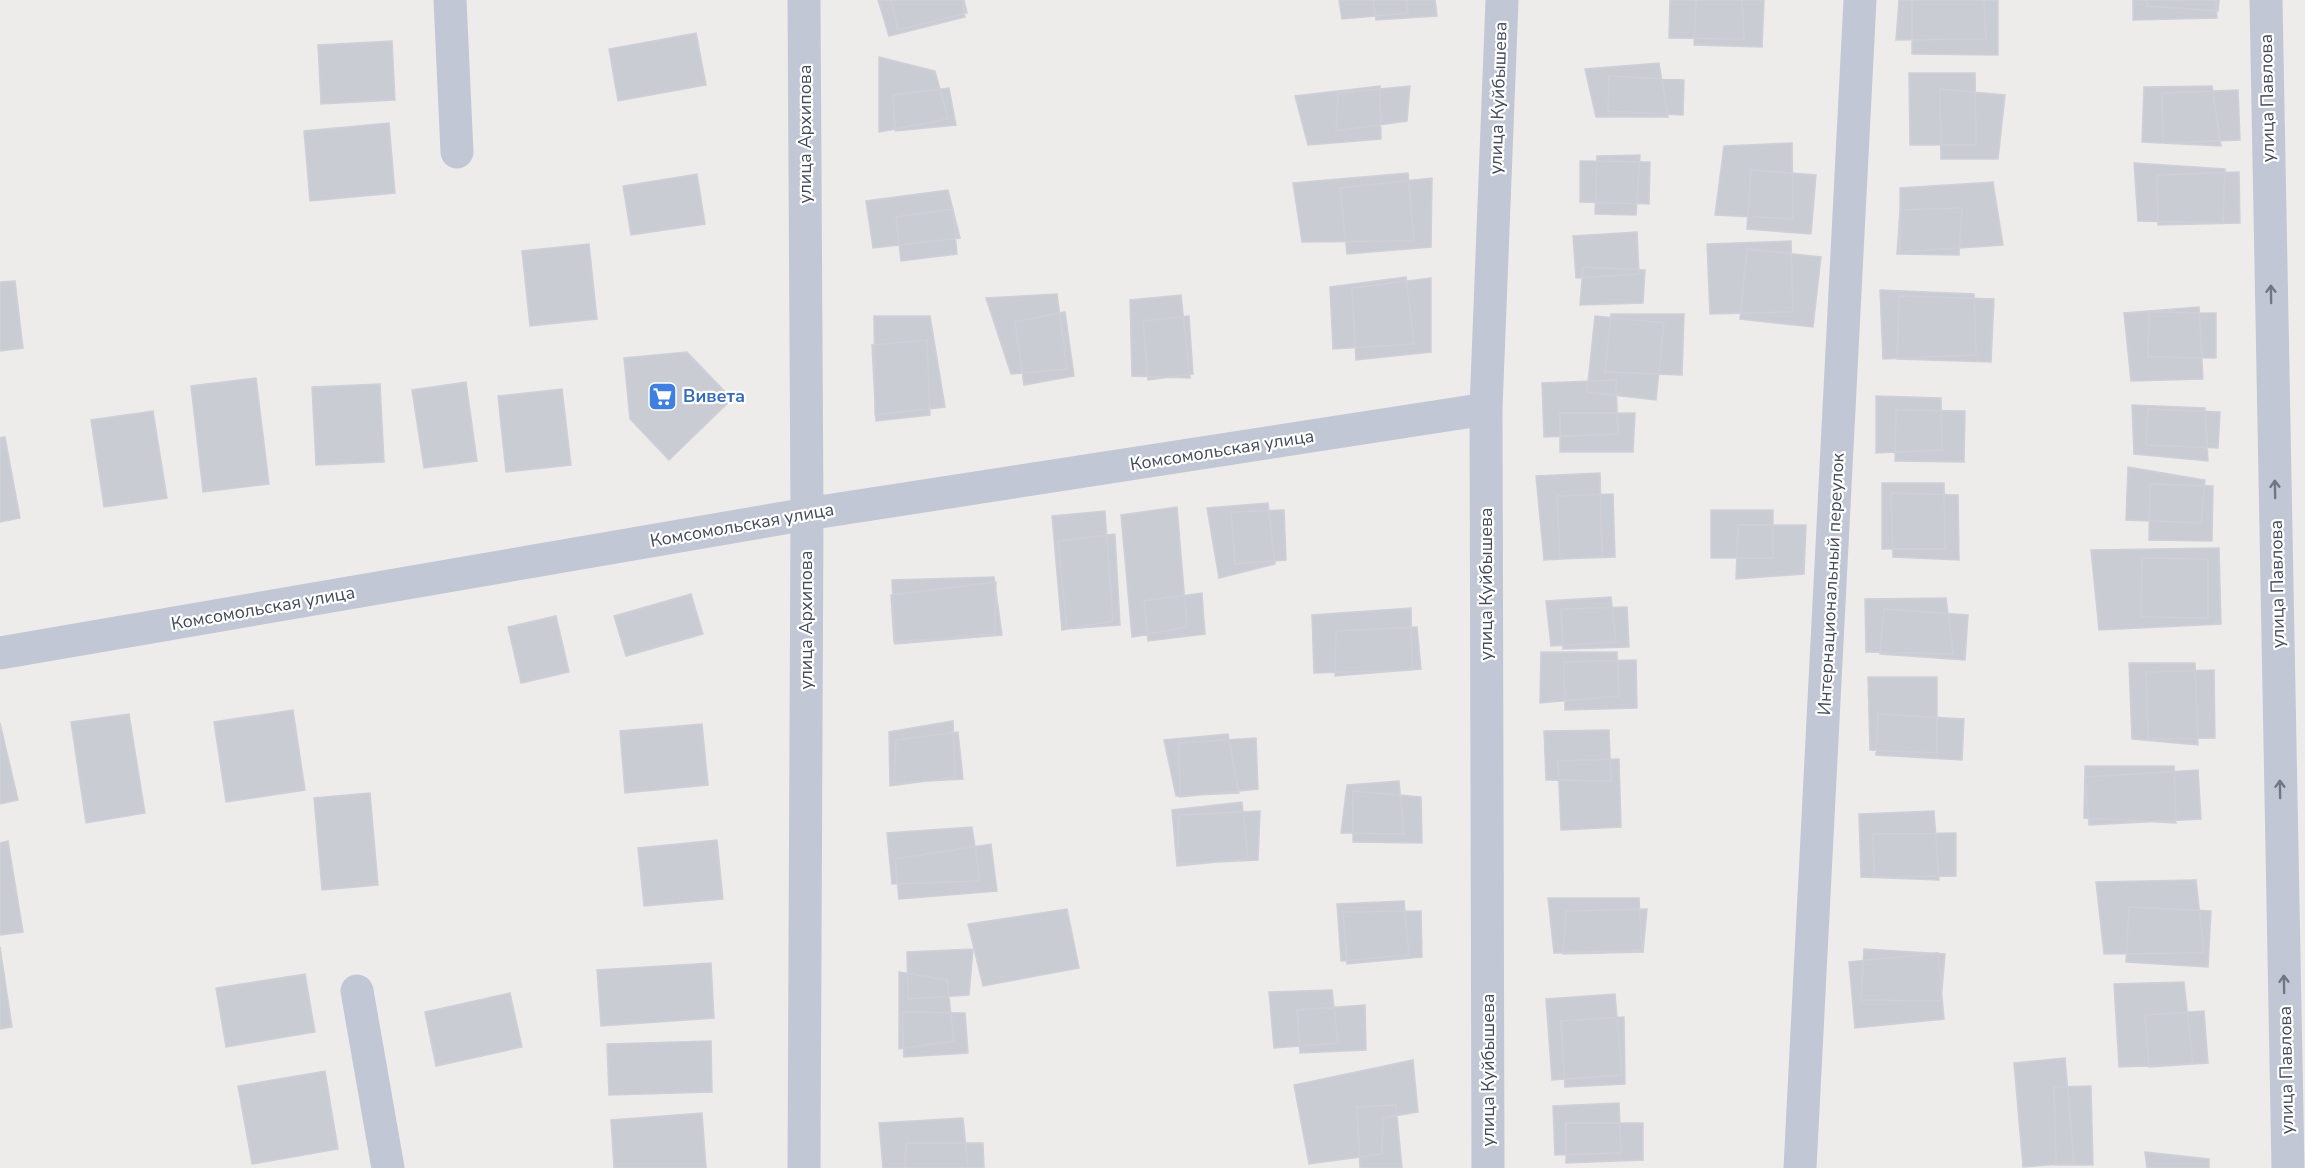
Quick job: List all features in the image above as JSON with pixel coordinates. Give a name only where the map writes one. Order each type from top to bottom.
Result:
[{"type":"street","points":[[450,0],[457,152]]},
{"type":"street","name":"улица Архипова","points":[[804,0],[807,514],[804,1168]]},
{"type":"street","name":"улица Куйбышева","points":[[1488,1168],[1486,410],[1502,0]]},
{"type":"street","name":"Интернациональный переулок","points":[[1800,1168],[1860,0]]},
{"type":"street","name":"улица Павлова","points":[[2266,0],[2288,1168]]},
{"type":"street","name":"Комсомольская улица","points":[[0,653],[807,514],[1486,410]]},
{"type":"street","points":[[357,991],[388,1168]]},
{"type":"building","points":[[878,0],[962,0],[965,17],[889,36]]},
{"type":"building","points":[[891,0],[964,0],[967,13],[898,30]]},
{"type":"building","points":[[1339,0],[1406,0],[1408,13],[1342,19]]},
{"type":"building","points":[[1373,0],[1435,0],[1437,16],[1376,20]]},
{"type":"building","points":[[1670,0],[1742,0],[1744,39],[1669,38]]},
{"type":"building","points":[[1696,0],[1764,0],[1762,47],[1694,45]]},
{"type":"building","points":[[1899,0],[1984,0],[1986,39],[1896,40]]},
{"type":"building","points":[[1912,0],[1998,0],[1998,55],[1912,54]]},
{"type":"building","points":[[2133,0],[2216,0],[2217,18],[2133,20]]},
{"type":"building","points":[[2148,0],[2219,0],[2218,11],[2147,6]]},
{"type":"building","points":[[696,33],[706,85],[618,101],[609,49]]},
{"type":"building","points":[[392,41],[395,100],[321,104],[318,45]]},
{"type":"building","points":[[879,57],[935,71],[948,119],[879,132]]},
{"type":"building","points":[[1659,63],[1668,117],[1596,117],[1585,69]]},
{"type":"building","points":[[1909,73],[1975,73],[1976,145],[1910,145]]},
{"type":"building","points":[[1609,76],[1684,80],[1683,115],[1608,111]]},
{"type":"building","points":[[1380,86],[1381,139],[1308,145],[1295,96]]},
{"type":"building","points":[[1410,86],[1407,121],[1336,131],[1338,93]]},
{"type":"building","points":[[2212,86],[2221,146],[2142,142],[2144,87]]},
{"type":"building","points":[[949,88],[956,125],[895,131],[893,95]]},
{"type":"building","points":[[1940,89],[2005,95],[1998,159],[1941,159]]},
{"type":"building","points":[[2238,90],[2240,140],[2163,143],[2162,93]]},
{"type":"building","points":[[389,123],[395,193],[310,201],[304,131]]},
{"type":"building","points":[[1792,143],[1793,219],[1715,215],[1724,146]]},
{"type":"building","points":[[1640,155],[1636,215],[1595,214],[1597,156]]},
{"type":"building","points":[[1580,161],[1650,162],[1649,204],[1580,202]]},
{"type":"building","points":[[2134,163],[2225,169],[2223,223],[2138,221]]},
{"type":"building","points":[[1751,170],[1816,175],[1811,234],[1747,229]]},
{"type":"building","points":[[2239,172],[2240,223],[2158,225],[2157,175]]},
{"type":"building","points":[[1408,173],[1414,241],[1302,242],[1293,183]]},
{"type":"building","points":[[697,174],[705,224],[631,235],[623,186]]},
{"type":"building","points":[[1432,178],[1431,247],[1347,254],[1340,188]]},
{"type":"building","points":[[1993,182],[2003,245],[1900,252],[1900,188]]},
{"type":"building","points":[[948,190],[960,238],[873,248],[866,201]]},
{"type":"building","points":[[1962,208],[1959,255],[1897,254],[1900,210]]},
{"type":"building","points":[[953,209],[957,254],[901,261],[896,217]]},
{"type":"building","points":[[1637,232],[1639,274],[1576,278],[1573,236]]},
{"type":"building","points":[[1791,241],[1793,312],[1710,314],[1707,244]]},
{"type":"building","points":[[589,244],[597,319],[530,326],[522,251]]},
{"type":"building","points":[[1747,249],[1821,257],[1813,327],[1740,319]]},
{"type":"building","points":[[1583,267],[1645,270],[1643,303],[1580,305]]},
{"type":"building","points":[[1406,277],[1414,344],[1333,349],[1330,287]]},
{"type":"building","points":[[1431,278],[1431,352],[1356,360],[1352,288]]},
{"type":"building","points":[[15,281],[23,348],[0,351],[0,282]]},
{"type":"building","points":[[1880,290],[1974,294],[1976,355],[1883,359]]},
{"type":"building","points":[[1057,294],[1067,369],[1011,374],[986,298]]},
{"type":"building","points":[[1181,295],[1190,378],[1132,376],[1130,300]]},
{"type":"building","points":[[1899,296],[1994,299],[1991,362],[1897,359]]},
{"type":"building","points":[[2199,307],[2203,379],[2131,381],[2124,313]]},
{"type":"building","points":[[1065,312],[1074,376],[1024,385],[1015,322]]},
{"type":"building","points":[[2149,312],[2216,313],[2216,358],[2148,357]]},
{"type":"building","points":[[1611,314],[1684,314],[1682,375],[1605,372]]},
{"type":"building","points":[[874,316],[930,316],[945,407],[875,415]]},
{"type":"building","points":[[1189,316],[1193,374],[1148,380],[1143,321]]},
{"type":"building","points":[[1595,316],[1664,323],[1656,400],[1587,392]]},
{"type":"building","points":[[927,340],[930,415],[876,421],[872,345]]},
{"type":"building","points":[[687,352],[732,399],[669,460],[630,419],[624,358]]},
{"type":"building","points":[[256,378],[269,484],[203,492],[191,386]]},
{"type":"building","points":[[1616,380],[1618,434],[1544,437],[1542,383]]},
{"type":"building","points":[[466,382],[477,461],[424,468],[412,390]]},
{"type":"building","points":[[380,384],[384,462],[316,465],[312,387]]},
{"type":"building","points":[[562,389],[571,465],[506,472],[498,396]]},
{"type":"building","points":[[1876,396],[1941,398],[1942,450],[1876,453]]},
{"type":"building","points":[[2132,405],[2205,408],[2208,461],[2134,454]]},
{"type":"building","points":[[2148,409],[2220,412],[2218,448],[2146,445]]},
{"type":"building","points":[[1896,410],[1965,411],[1964,462],[1895,461]]},
{"type":"building","points":[[153,411],[167,498],[104,507],[91,420]]},
{"type":"building","points":[[1560,413],[1635,413],[1633,452],[1560,452]]},
{"type":"building","points":[[5,437],[20,518],[0,522],[0,438]]},
{"type":"building","points":[[2128,467],[2205,480],[2201,523],[2126,520]]},
{"type":"building","points":[[1600,473],[1602,557],[1544,560],[1536,476]]},
{"type":"building","points":[[1882,483],[1944,483],[1945,549],[1882,549]]},
{"type":"building","points":[[2150,484],[2213,486],[2212,541],[2149,540]]},
{"type":"building","points":[[1891,493],[1958,495],[1959,560],[1893,557]]},
{"type":"building","points":[[1613,494],[1615,557],[1560,559],[1557,496]]},
{"type":"building","points":[[1268,503],[1275,564],[1219,578],[1207,508]]},
{"type":"building","points":[[1177,507],[1187,627],[1132,637],[1121,515]]},
{"type":"building","points":[[1284,510],[1286,560],[1235,564],[1231,512]]},
{"type":"building","points":[[1711,510],[1773,510],[1773,558],[1711,558]]},
{"type":"building","points":[[1105,511],[1113,621],[1062,630],[1052,516]]},
{"type":"building","points":[[1738,525],[1806,525],[1804,574],[1736,579]]},
{"type":"building","points":[[1115,534],[1120,625],[1067,629],[1058,541]]},
{"type":"building","points":[[2219,548],[2221,624],[2099,630],[2091,550]]},
{"type":"building","points":[[2142,558],[2208,559],[2208,618],[2141,617]]},
{"type":"building","points":[[994,577],[1002,635],[895,644],[892,580]]},
{"type":"building","points":[[996,582],[995,634],[894,642],[891,595]]},
{"type":"building","points":[[1202,593],[1205,634],[1148,641],[1144,601]]},
{"type":"building","points":[[691,594],[703,634],[626,656],[614,616]]},
{"type":"building","points":[[1611,597],[1616,642],[1551,646],[1546,601]]},
{"type":"building","points":[[1946,598],[1953,654],[1866,652],[1865,599]]},
{"type":"building","points":[[1627,607],[1629,647],[1563,649],[1561,609]]},
{"type":"building","points":[[1411,608],[1412,670],[1314,673],[1312,615]]},
{"type":"building","points":[[1884,609],[1968,615],[1965,660],[1880,654]]},
{"type":"building","points":[[556,616],[569,672],[521,683],[508,627]]},
{"type":"building","points":[[1417,627],[1421,669],[1335,676],[1336,631]]},
{"type":"building","points":[[1541,652],[1617,652],[1619,696],[1540,703]]},
{"type":"building","points":[[1636,660],[1637,708],[1565,710],[1564,662]]},
{"type":"building","points":[[2129,663],[2195,663],[2198,745],[2132,739]]},
{"type":"building","points":[[2214,670],[2215,738],[2148,739],[2146,672]]},
{"type":"building","points":[[1868,677],[1937,677],[1937,753],[1870,750]]},
{"type":"building","points":[[293,710],[305,790],[226,802],[214,722]]},
{"type":"building","points":[[129,714],[145,813],[86,823],[71,722]]},
{"type":"building","points":[[1878,714],[1964,719],[1962,760],[1876,755]]},
{"type":"building","points":[[953,721],[955,777],[890,786],[889,732]]},
{"type":"building","points":[[0,723],[18,800],[0,804]]},
{"type":"building","points":[[702,724],[708,785],[625,793],[620,731]]},
{"type":"building","points":[[1609,730],[1611,781],[1546,780],[1544,731]]},
{"type":"building","points":[[958,732],[963,779],[894,783],[896,740]]},
{"type":"building","points":[[1228,734],[1239,793],[1176,796],[1164,740]]},
{"type":"building","points":[[1256,738],[1258,789],[1180,797],[1179,743]]},
{"type":"building","points":[[1619,759],[1621,827],[1561,830],[1558,761]]},
{"type":"building","points":[[2085,766],[2174,766],[2176,823],[2084,818]]},
{"type":"building","points":[[2198,770],[2201,819],[2089,825],[2085,777]]},
{"type":"building","points":[[1399,781],[1404,834],[1341,833],[1347,785]]},
{"type":"building","points":[[1353,791],[1421,797],[1422,843],[1353,842]]},
{"type":"building","points":[[370,793],[378,885],[322,890],[314,798]]},
{"type":"building","points":[[1242,802],[1248,859],[1177,866],[1172,810]]},
{"type":"building","points":[[1260,811],[1258,860],[1177,864],[1179,815]]},
{"type":"building","points":[[1934,811],[1939,880],[1861,877],[1859,814]]},
{"type":"building","points":[[972,827],[980,881],[892,884],[887,833]]},
{"type":"building","points":[[1956,833],[1956,876],[1874,877],[1873,834]]},
{"type":"building","points":[[717,840],[723,899],[644,906],[638,848]]},
{"type":"building","points":[[8,841],[23,932],[0,935],[0,843]]},
{"type":"building","points":[[991,844],[997,891],[899,899],[895,859]]},
{"type":"building","points":[[2196,880],[2204,953],[2104,954],[2096,882]]},
{"type":"building","points":[[1548,898],[1639,898],[1642,950],[1554,953]]},
{"type":"building","points":[[1404,901],[1409,955],[1341,961],[1337,904]]},
{"type":"building","points":[[2129,907],[2211,911],[2208,967],[2126,962]]},
{"type":"building","points":[[1067,909],[1079,968],[983,986],[968,924]]},
{"type":"building","points":[[1647,909],[1643,952],[1563,954],[1566,911]]},
{"type":"building","points":[[1421,911],[1422,957],[1347,964],[1343,912]]},
{"type":"building","points":[[0,947],[12,1027],[0,1029]]},
{"type":"building","points":[[973,949],[969,995],[908,999],[907,952]]},
{"type":"building","points":[[1864,949],[1945,954],[1941,1001],[1861,1000]]},
{"type":"building","points":[[1938,953],[1944,1019],[1855,1028],[1849,962]]},
{"type":"building","points":[[711,963],[714,1018],[601,1026],[597,970]]},
{"type":"building","points":[[899,972],[947,980],[954,1041],[899,1049]]},
{"type":"building","points":[[305,974],[315,1032],[226,1047],[216,988]]},
{"type":"building","points":[[2184,982],[2193,1064],[2119,1067],[2114,984]]},
{"type":"building","points":[[1332,990],[1338,1043],[1274,1048],[1269,992]]},
{"type":"building","points":[[510,993],[522,1047],[436,1066],[425,1012]]},
{"type":"building","points":[[1615,994],[1622,1075],[1552,1080],[1546,999]]},
{"type":"building","points":[[1365,1005],[1366,1050],[1300,1053],[1297,1010]]},
{"type":"building","points":[[2204,1011],[2208,1063],[2149,1067],[2145,1015]]},
{"type":"building","points":[[902,1012],[965,1013],[968,1053],[904,1057]]},
{"type":"building","points":[[1624,1017],[1625,1084],[1565,1087],[1561,1021]]},
{"type":"building","points":[[711,1041],[712,1092],[609,1095],[607,1044]]},
{"type":"building","points":[[2065,1058],[2074,1163],[2023,1167],[2014,1063]]},
{"type":"building","points":[[1413,1060],[1418,1112],[1383,1118],[1382,1154],[1309,1164],[1294,1085]]},
{"type":"building","points":[[325,1071],[338,1149],[252,1164],[238,1086]]},
{"type":"building","points":[[2091,1086],[2093,1165],[2056,1165],[2054,1087]]},
{"type":"building","points":[[1619,1103],[1621,1153],[1555,1155],[1553,1106]]},
{"type":"building","points":[[1396,1105],[1402,1168],[1360,1168],[1357,1107]]},
{"type":"building","points":[[702,1113],[706,1168],[614,1168],[611,1120]]},
{"type":"building","points":[[963,1118],[968,1168],[883,1168],[879,1123]]},
{"type":"building","points":[[1566,1123],[1643,1123],[1643,1160],[1566,1163]]},
{"type":"building","points":[[906,1143],[983,1143],[984,1168],[905,1168]]},
{"type":"building","points":[[2145,1152],[2209,1159],[2209,1168],[2147,1168]]},
{"type":"place","name":"Вивета","points":[[662,396]]}]
